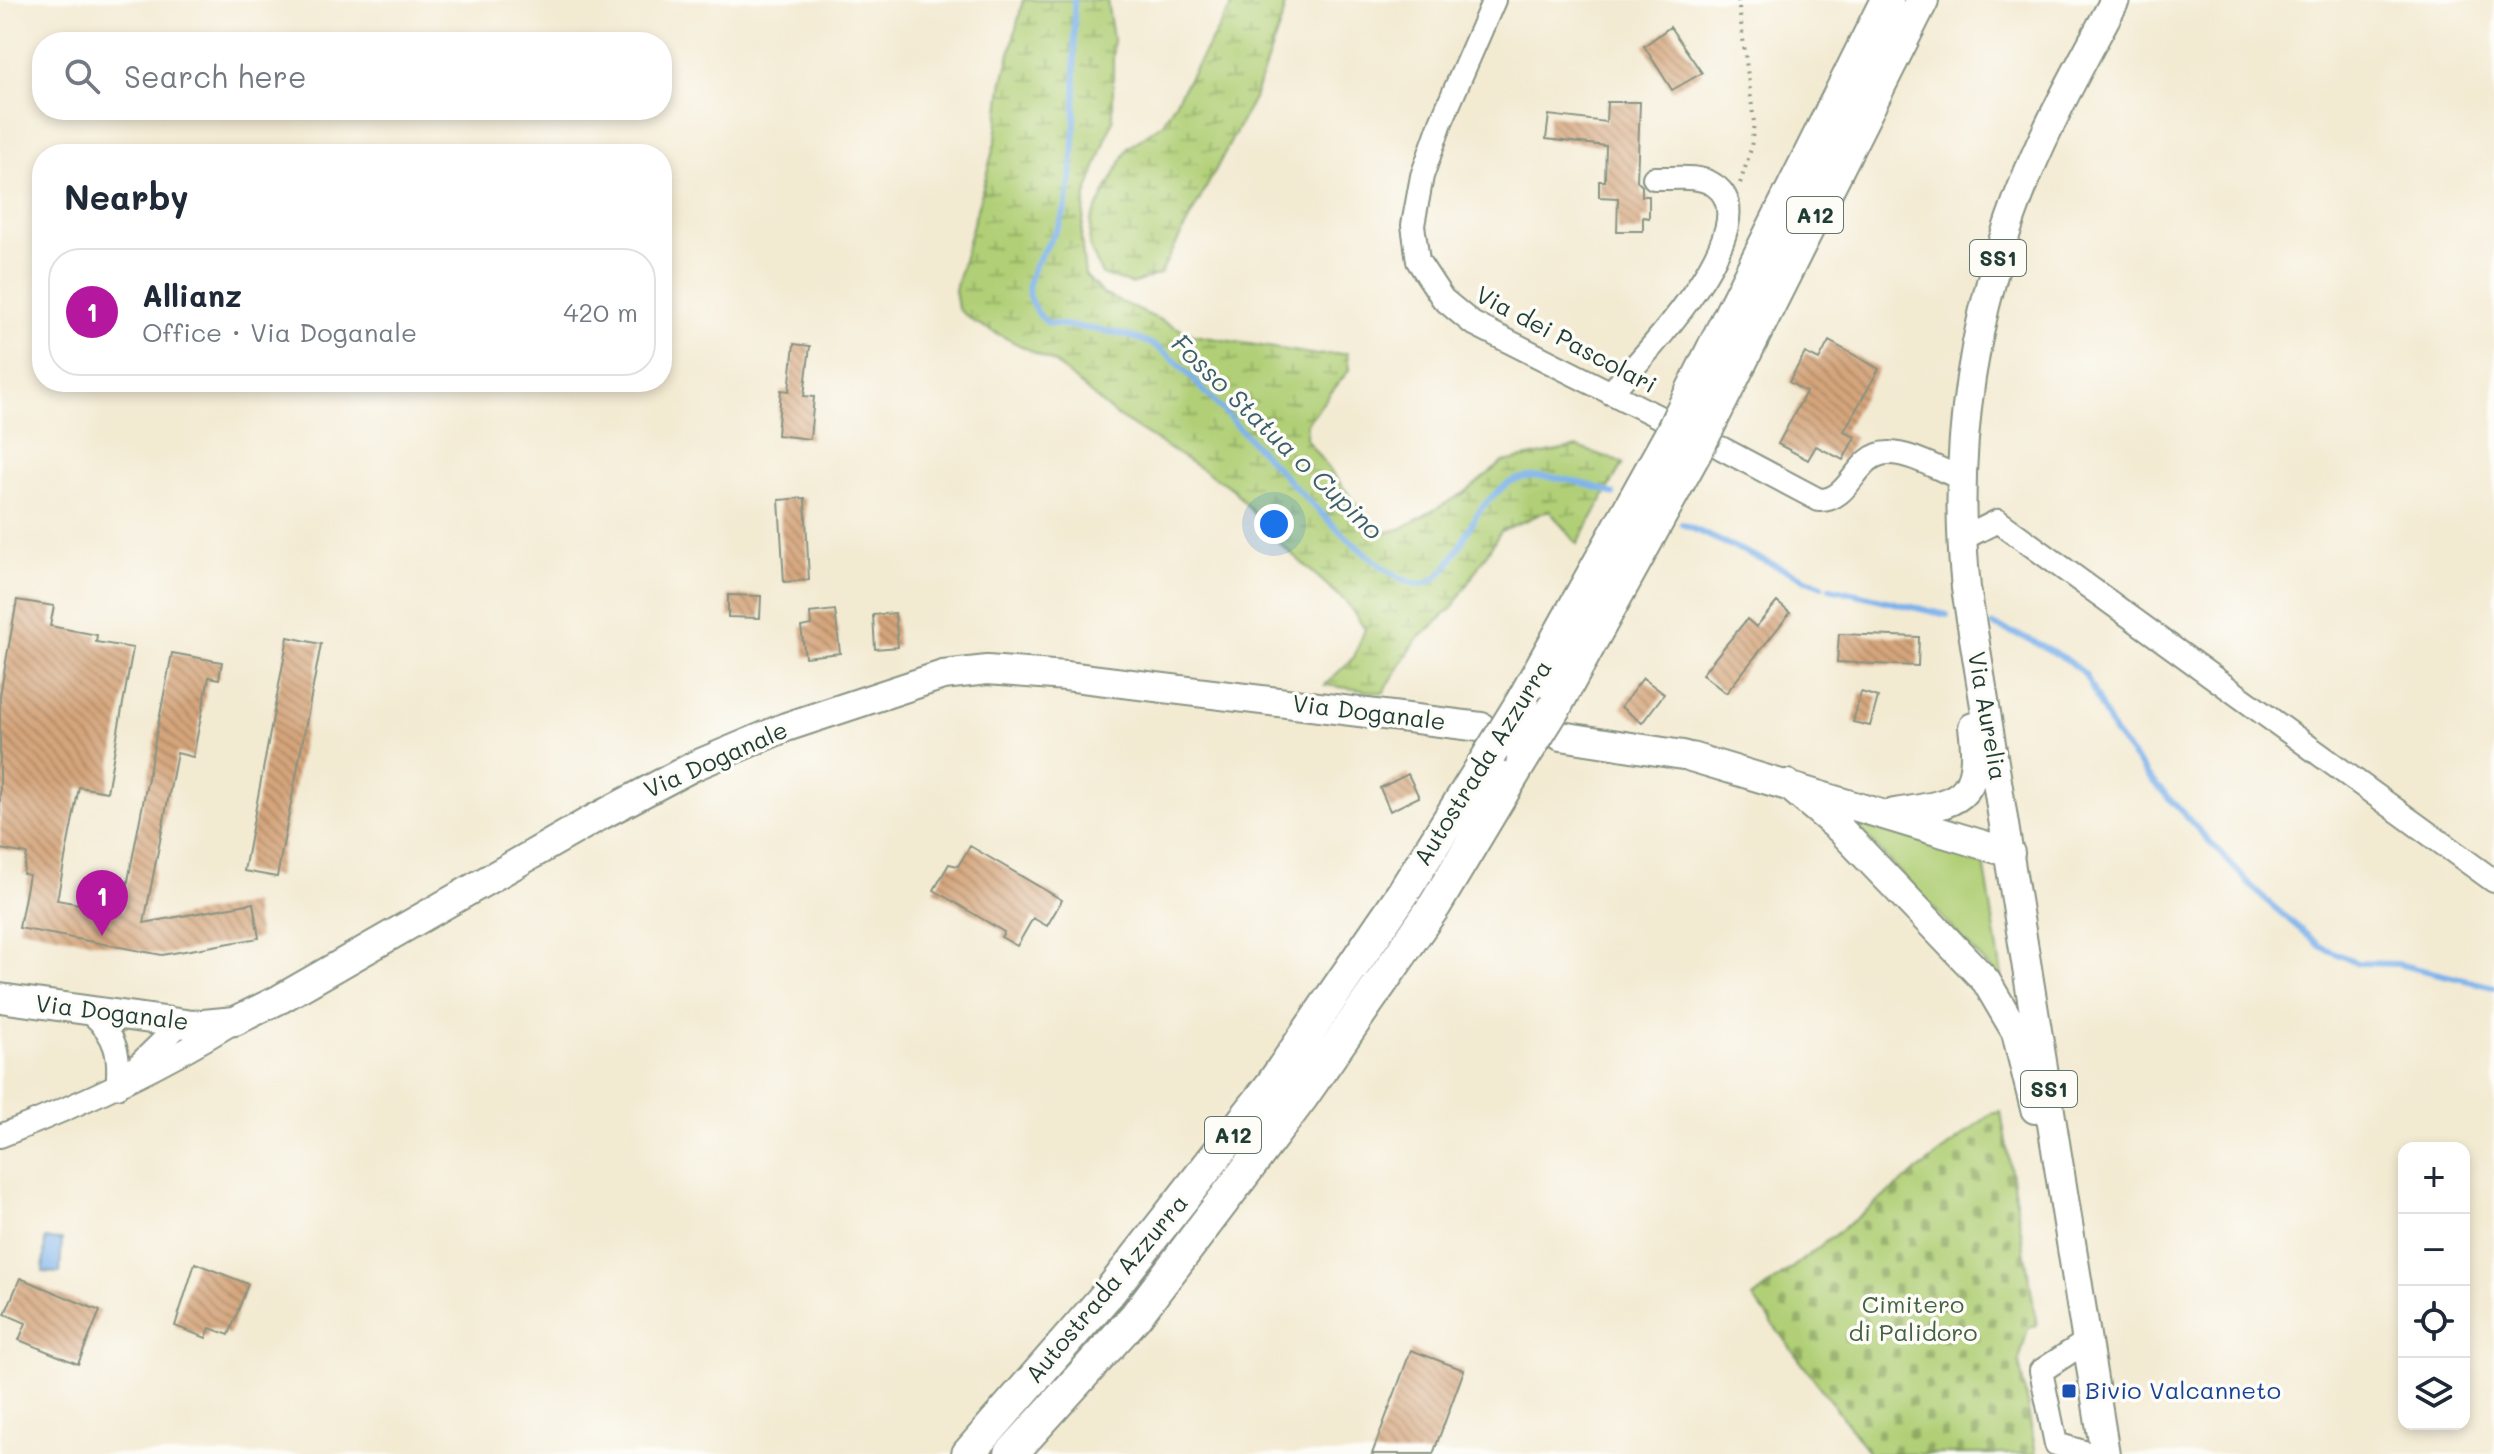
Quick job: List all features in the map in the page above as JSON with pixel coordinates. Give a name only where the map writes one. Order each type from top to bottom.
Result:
[{"type":"highway","name":"Autostrada Azzurra","points":[[1686,438],[1887,0]]},
{"type":"highway","name":"Autostrada Azzurra","points":[[1011,1454],[1136,1316],[1301,1098],[1435,905],[1556,705],[1616,568],[1922,0]]},
{"type":"highway","name":"Autostrada Azzurra","points":[[968,1454],[1111,1290],[1273,1083],[1403,893],[1486,740],[1522,702],[1616,568]]},
{"type":"main road","name":"Via Aurelia","points":[[2105,1454],[1966,588],[1961,478],[1973,365],[1985,304],[2007,230],[2041,142],[2115,0]]},
{"type":"main road","points":[[1886,814],[1946,805],[1966,789],[1975,756],[1969,691],[1975,645]]},
{"type":"main road","name":"Via Doganale","points":[[0,998],[92,1014],[180,1024],[235,1021],[280,999],[592,820],[694,766],[786,727],[943,675],[987,670],[1066,676],[1486,740]]},
{"type":"main road","points":[[1561,736],[1687,756],[2010,853]]},
{"type":"main road","points":[[1787,784],[1840,829],[1975,968],[2008,1014],[2019,1042],[2086,1334]]},
{"type":"street","name":"Via dei Pascolari","points":[[1494,0],[1422,176],[1413,216],[1416,255],[1429,282],[1463,318],[1610,393],[1686,438],[1819,500],[1840,493],[1863,465],[1880,454],[1902,455],[1961,478]]},
{"type":"street","points":[[1610,393],[1668,331],[1694,292],[1720,246],[1728,207],[1717,186],[1703,179],[1654,178]]},
{"type":"street","points":[[1962,539],[1998,521],[2494,881]]},
{"type":"street","points":[[92,1014],[105,1025],[116,1048],[117,1087]]},
{"type":"street","points":[[0,1136],[173,1060],[235,1021]]},
{"type":"street","points":[[173,1060],[180,1024]]},
{"type":"street","points":[[117,1087],[180,1024]]},
{"type":"street","points":[[2086,1334],[2041,1371],[2056,1444],[2091,1454]]},
{"type":"path","points":[[1728,207],[1738,191],[1751,149],[1754,122],[1738,0]]},
{"type":"green space","points":[[1023,0],[1107,0],[1113,39],[1113,119],[1086,196],[1081,239],[1085,275],[1103,294],[1193,335],[1317,355],[1347,353],[1349,370],[1307,423],[1306,439],[1379,534],[1400,529],[1464,493],[1503,462],[1578,447],[1623,463],[1577,544],[1549,510],[1501,531],[1452,608],[1416,641],[1383,693],[1325,685],[1354,657],[1365,629],[1346,602],[1276,540],[1233,489],[1114,414],[1055,363],[974,322],[958,309],[955,290],[996,139],[1002,86]]},
{"type":"green space","points":[[1235,0],[1284,0],[1284,13],[1254,98],[1160,274],[1132,284],[1102,275],[1089,245],[1091,220],[1128,148],[1163,123]]},
{"type":"green space","points":[[1862,822],[1984,862],[2002,976],[1995,974],[1860,830]]},
{"type":"green space","name":"Cimitero di Palidoro","points":[[2001,1112],[2037,1326],[2028,1328],[2019,1361],[2036,1454],[1870,1454],[1753,1298],[1991,1114]]},
{"type":"water","points":[[45,1239],[62,1240],[60,1273],[43,1272]]},
{"type":"building","points":[[1670,27],[1702,73],[1672,90],[1644,46]]},
{"type":"building","points":[[1607,102],[1640,102],[1637,181],[1642,186],[1642,196],[1649,196],[1649,218],[1643,217],[1643,231],[1617,231],[1618,198],[1599,197],[1599,181],[1605,181],[1606,146],[1546,139],[1549,115],[1606,122]]},
{"type":"building","points":[[1829,341],[1879,369],[1844,431],[1855,437],[1843,460],[1816,446],[1808,460],[1778,444],[1806,392],[1789,382],[1805,353],[1819,360]]},
{"type":"building","points":[[794,344],[810,346],[804,396],[814,397],[810,439],[777,435],[781,390],[789,391]]},
{"type":"building","points":[[805,498],[809,580],[784,582],[779,500]]},
{"type":"building","points":[[728,595],[761,596],[760,618],[728,617]]},
{"type":"building","points":[[17,600],[54,606],[50,626],[97,635],[96,642],[133,648],[107,792],[79,787],[57,900],[122,912],[172,653],[222,662],[219,679],[209,677],[193,757],[177,753],[144,923],[253,903],[259,938],[162,955],[19,928],[29,875],[23,874],[27,854],[0,849],[0,695]]},
{"type":"building","points":[[1777,602],[1790,613],[1726,693],[1702,674],[1747,619],[1756,627]]},
{"type":"building","points":[[835,610],[840,653],[805,657],[801,627],[811,625],[810,613]]},
{"type":"building","points":[[895,613],[898,647],[875,649],[873,615]]},
{"type":"building","points":[[1839,634],[1919,637],[1918,666],[1837,662]]},
{"type":"building","points":[[288,637],[321,644],[277,877],[244,871]]},
{"type":"building","points":[[1643,678],[1664,694],[1642,723],[1621,707]]},
{"type":"building","points":[[1861,692],[1878,697],[1870,726],[1853,722]]},
{"type":"building","points":[[1408,774],[1419,797],[1390,811],[1380,788]]},
{"type":"building","points":[[970,846],[1062,900],[1047,926],[1033,918],[1017,946],[1001,937],[1004,932],[934,890],[949,864],[958,866]]},
{"type":"building","points":[[195,1263],[248,1284],[229,1335],[210,1328],[206,1338],[175,1326]]},
{"type":"building","points":[[20,1278],[100,1311],[78,1364],[19,1340],[26,1323],[5,1314]]},
{"type":"building","points":[[1411,1350],[1464,1370],[1433,1454],[1372,1454]]},
{"type":"waterway","name":"Fosso Statua o Cupino","points":[[1074,0],[1075,132],[1070,184],[1060,224],[1029,280],[1029,294],[1034,308],[1048,323],[1125,335],[1166,353],[1337,529],[1392,573],[1413,583],[1435,579],[1452,559],[1481,509],[1496,493],[1519,478],[1562,479],[1614,494]]},
{"type":"waterway","name":"Fosso Statua o Cupino","points":[[1682,524],[1822,586]]},
{"type":"waterway","name":"Fosso Statua o Cupino","points":[[1830,588],[1947,615]]},
{"type":"waterway","name":"Fosso Statua o Cupino","points":[[1993,625],[2031,640],[2066,659],[2085,674],[2114,733],[2148,776],[2261,896],[2320,946],[2357,963],[2397,964],[2494,987]]},
{"type":"place","name":"Allianz","points":[[102,936]]},
{"type":"place","name":"Bivio Valcanneto","points":[[2069,1391]]}]
